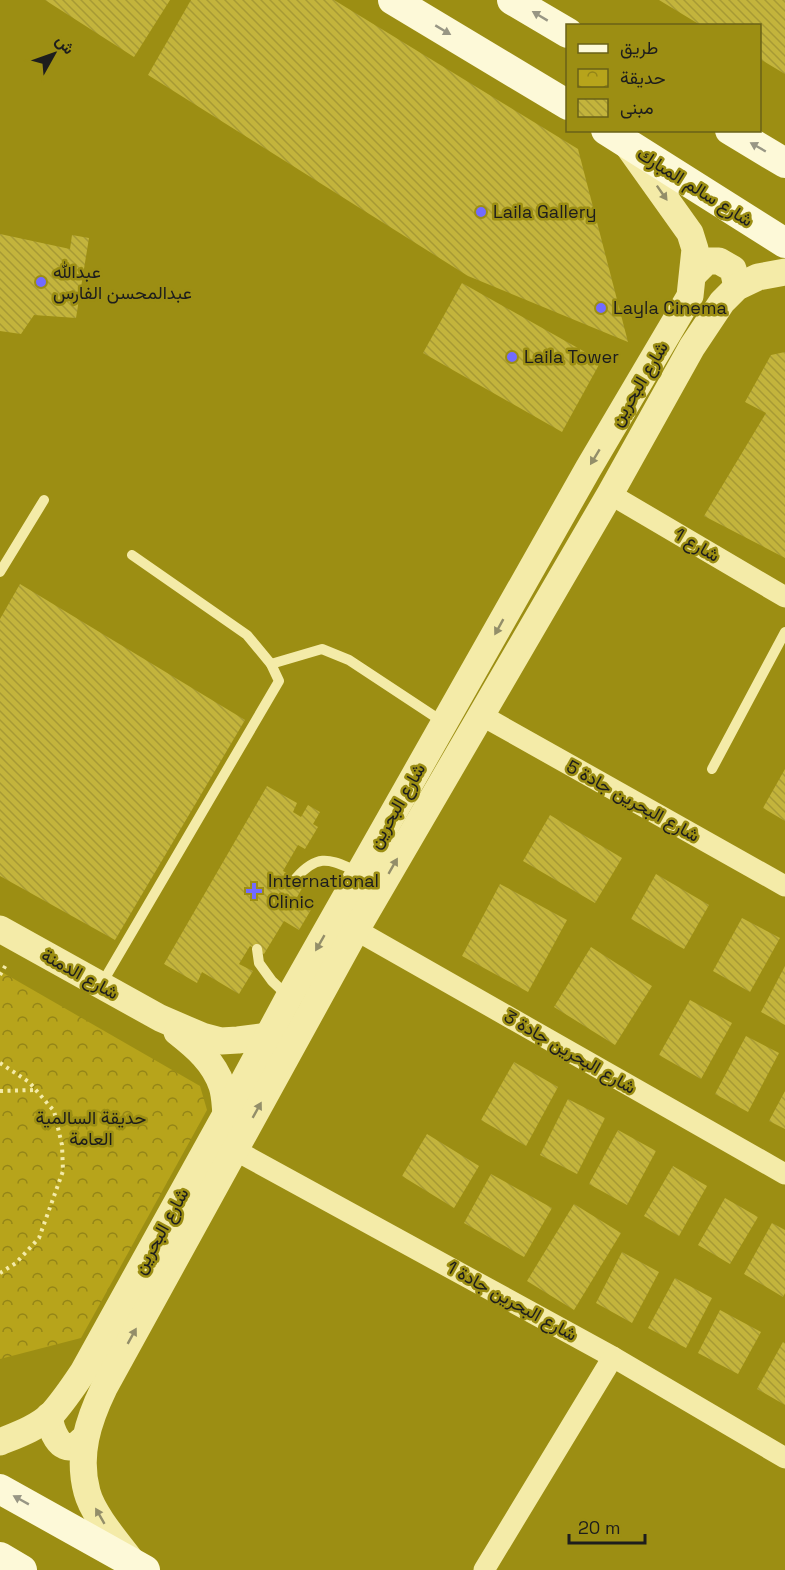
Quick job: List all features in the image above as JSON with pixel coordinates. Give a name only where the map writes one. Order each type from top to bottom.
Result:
[{"type":"main road","points":[[393,0],[566,104]]},
{"type":"main road","points":[[512,0],[566,32]]},
{"type":"main road","points":[[733,132],[785,163]]},
{"type":"main road","name":"شارع سالم المبارك","points":[[617,138],[785,243]]},
{"type":"main road","points":[[0,1489],[139,1567]]},
{"type":"main road","points":[[0,1557],[22,1570]]},
{"type":"street","name":"شارع البحرين","points":[[0,1442],[28,1430],[49,1416],[82,1372],[289,997],[588,469],[690,296],[695,249],[690,233],[617,138]]},
{"type":"street","points":[[693,275],[707,261],[719,261],[733,269],[737,287]]},
{"type":"street","name":"شارع البحرين","points":[[139,1567],[103,1523],[87,1494],[82,1466],[85,1438],[94,1409],[104,1388],[356,930],[610,494],[692,347],[722,302],[737,287],[758,277],[785,272]]},
{"type":"street","name":"شارع 1","points":[[610,494],[785,597]]},
{"type":"street","name":"شارع البحرين جادة 5","points":[[481,715],[785,886]]},
{"type":"street","name":"شارع الدمنة","points":[[0,929],[160,1018],[202,1036],[221,1041],[269,1036]]},
{"type":"street","name":"شارع البحرين جادة 3","points":[[356,930],[785,1174]]},
{"type":"street","name":"شارع الدمنة","points":[[160,1018],[201,1051],[215,1068],[223,1087],[226,1114]]},
{"type":"street","name":"شارع البحرين جادة 1","points":[[235,1150],[613,1357],[785,1458]]},
{"type":"street","points":[[484,1570],[613,1357]]},
{"type":"street","points":[[49,1416],[56,1438],[65,1446],[74,1446],[85,1438]]},
{"type":"lane","points":[[0,572],[44,500]]},
{"type":"lane","points":[[101,985],[279,681],[271,664],[247,635],[132,555]]},
{"type":"lane","points":[[712,769],[785,632]]},
{"type":"lane","points":[[271,664],[322,649],[349,660],[445,723]]},
{"type":"lane","points":[[296,878],[305,867],[316,861],[329,860],[360,872]]},
{"type":"lane","points":[[256,950],[259,963],[272,981],[289,997]]},
{"type":"path","points":[[0,1063],[29,1082],[54,1111],[63,1145],[63,1172],[39,1238],[16,1263],[0,1273]]},
{"type":"path","points":[[0,1091],[36,1089]]},
{"type":"green space","name":"حديقة السالمية العامة","points":[[0,971],[200,1086],[207,1110],[81,1338],[0,1359]]},
{"type":"building","points":[[45,0],[170,0],[134,57]]},
{"type":"building","name":"Laila Gallery","points":[[191,0],[334,0],[578,149],[628,342],[468,276],[148,75]]},
{"type":"building","points":[[659,0],[785,0],[785,74],[761,60],[761,24],[699,24]]},
{"type":"building","name":"عبدالله عبدالمحسن الفارس","points":[[0,234],[70,249],[72,235],[89,238],[76,318],[34,315],[21,334],[0,331]]},
{"type":"building","name":"Laila Tower","points":[[462,283],[601,361],[562,432],[423,353]]},
{"type":"building","points":[[785,352],[785,558],[704,516],[766,413],[745,402],[771,355]]},
{"type":"building","points":[[20,584],[245,720],[115,940],[0,876],[0,619]]},
{"type":"building","points":[[785,769],[785,821],[763,808]]},
{"type":"building","name":"International Clinic","points":[[267,786],[297,803],[293,812],[301,817],[308,805],[320,812],[313,824],[318,827],[305,849],[298,845],[283,871],[305,883],[296,899],[312,908],[299,930],[284,921],[264,954],[250,946],[239,964],[253,971],[239,994],[202,972],[197,983],[164,964]]},
{"type":"building","points":[[550,815],[622,858],[595,903],[523,861]]},
{"type":"building","points":[[656,874],[709,905],[684,949],[631,919]]},
{"type":"building","points":[[500,884],[567,920],[528,992],[462,956]]},
{"type":"building","points":[[742,918],[780,938],[750,992],[713,971]]},
{"type":"building","points":[[591,947],[652,986],[615,1045],[554,1007]]},
{"type":"building","points":[[785,966],[785,1025],[761,1012]]},
{"type":"building","points":[[690,1000],[732,1023],[701,1079],[659,1055]]},
{"type":"building","points":[[746,1036],[779,1053],[748,1112],[715,1094]]},
{"type":"building","points":[[514,1062],[558,1087],[526,1146],[481,1120]]},
{"type":"building","points":[[785,1091],[785,1129],[769,1121]]},
{"type":"building","points":[[568,1099],[605,1118],[577,1174],[540,1155]]},
{"type":"building","points":[[618,1130],[656,1151],[627,1205],[589,1184]]},
{"type":"building","points":[[427,1134],[479,1166],[454,1208],[402,1176]]},
{"type":"building","points":[[673,1166],[707,1186],[679,1236],[644,1216]]},
{"type":"building","points":[[491,1174],[552,1208],[524,1257],[464,1223]]},
{"type":"building","points":[[725,1198],[758,1217],[730,1264],[698,1245]]},
{"type":"building","points":[[574,1204],[621,1233],[574,1310],[527,1281]]},
{"type":"building","points":[[772,1223],[785,1230],[785,1293],[783,1297],[744,1274]]},
{"type":"building","points":[[622,1252],[659,1272],[632,1323],[596,1303]]},
{"type":"building","points":[[675,1278],[712,1298],[686,1348],[648,1328]]},
{"type":"building","points":[[720,1310],[761,1332],[738,1374],[698,1353]]},
{"type":"building","points":[[783,1342],[785,1343],[785,1405],[757,1389]]},
{"type":"place","name":"Laila Gallery","points":[[481,212]]},
{"type":"place","name":"عبدالله عبدالمحسن الفارس","points":[[41,282]]},
{"type":"place","name":"Layla Cinema","points":[[601,308]]},
{"type":"place","name":"Laila Tower","points":[[512,357]]},
{"type":"place","name":"International Clinic","points":[[254,891]]}]
